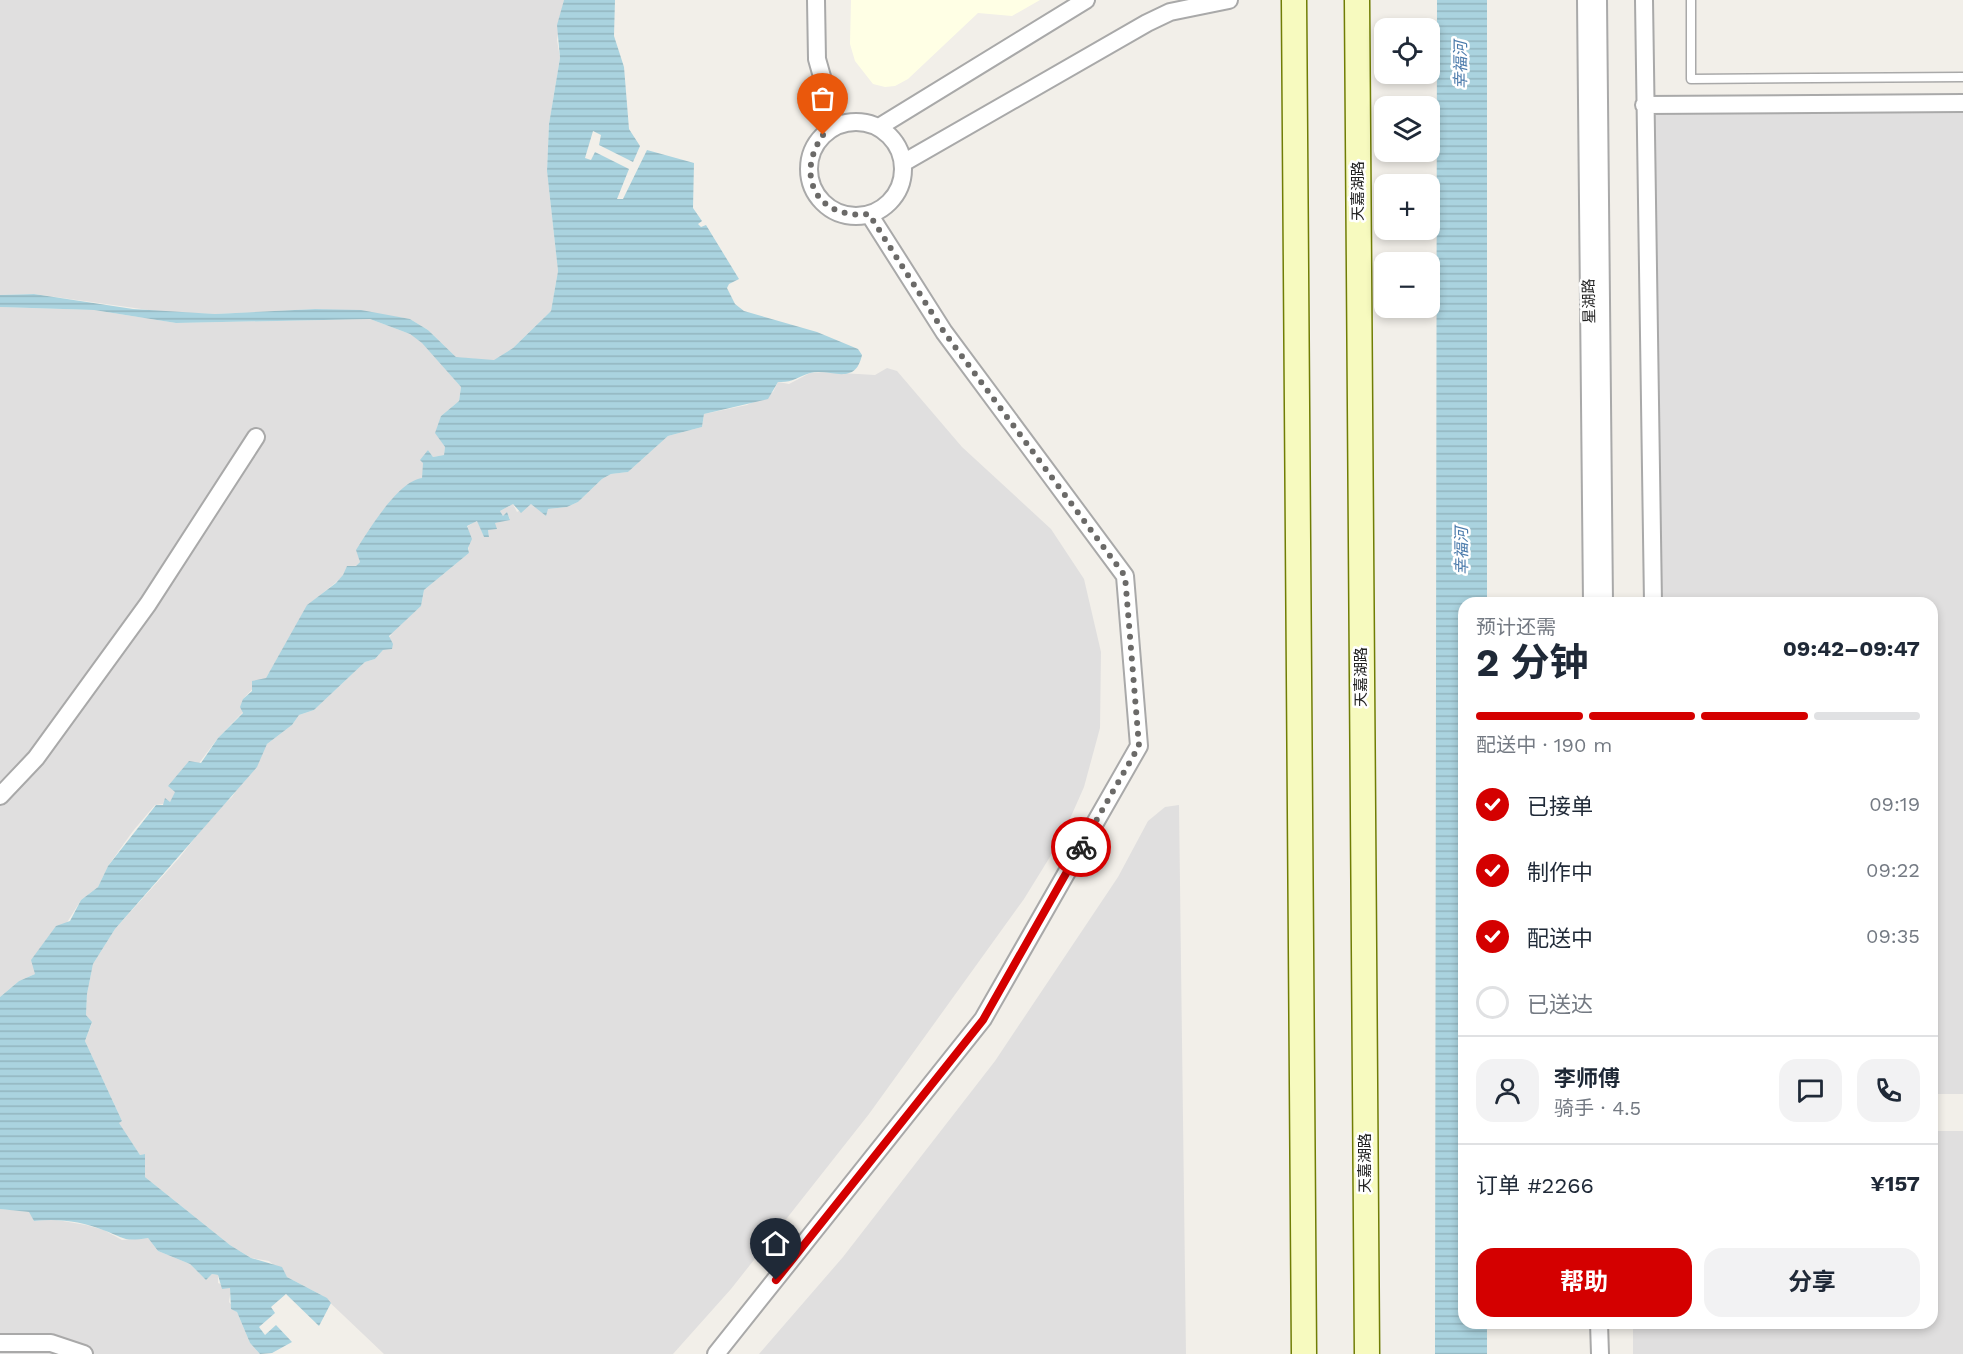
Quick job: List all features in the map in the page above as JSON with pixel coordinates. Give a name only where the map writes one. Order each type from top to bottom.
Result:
[{"type":"street","points":[[816,0],[817,59],[836,126]]},
{"type":"street","points":[[879,128],[1086,0]]},
{"type":"street","points":[[903,163],[1147,22],[1170,12],[1229,0]]},
{"type":"street","points":[[1294,0],[1304,1354]]},
{"type":"street","name":"天嘉湖路","points":[[1358,0],[1367,1354]]},
{"type":"street","name":"星湖路","points":[[1586,0],[1592,20],[1604,597]]},
{"type":"street","name":"星湖路","points":[[1592,597],[1592,20],[1597,0]]},
{"type":"street","points":[[1644,0],[1653,597]]},
{"type":"street","points":[[1644,105],[1963,103]]},
{"type":"street","points":[[850,122],[865,123],[879,128],[891,136],[899,149],[903,163],[903,176],[895,195],[881,209],[869,214],[854,216],[838,212],[825,204],[813,185],[810,162],[814,148],[823,135],[836,126],[850,122]]},
{"type":"street","points":[[716,1354],[983,1020],[1139,746],[1125,576],[944,332],[869,214]]},
{"type":"street","points":[[0,796],[36,758],[141,614],[256,437]]},
{"type":"street","points":[[1599,1329],[1600,1354]]},
{"type":"street","points":[[1610,1329],[1610,1354]]},
{"type":"street","points":[[0,1342],[51,1343],[84,1354]]},
{"type":"lane","points":[[1578,0],[1592,20]]},
{"type":"lane","points":[[1691,0],[1691,79],[1963,77]]},
{"type":"shaded area","points":[[0,0],[564,0],[557,40],[560,58],[549,124],[547,171],[558,271],[551,311],[513,348],[494,361],[456,357],[428,330],[410,319],[383,315],[315,309],[215,314],[163,312],[34,294],[0,295]]},
{"type":"shaded area","points":[[851,0],[1040,0],[1012,16],[978,13],[908,79],[895,86],[885,87],[873,84],[855,61],[850,44]]},
{"type":"shaded area","points":[[1963,111],[1963,1094],[1938,1094],[1938,597],[1659,597],[1654,114]]},
{"type":"shaded area","points":[[0,307],[94,310],[176,323],[370,319],[410,334],[423,343],[461,387],[459,401],[441,416],[439,438],[445,447],[444,455],[433,457],[428,450],[422,478],[359,556],[360,562],[308,605],[266,678],[260,681],[243,699],[243,712],[218,738],[169,803],[155,805],[133,831],[108,866],[98,887],[81,900],[35,974],[19,981],[0,997]]},
{"type":"shaded area","points":[[887,368],[897,371],[962,447],[1051,529],[1084,579],[1101,652],[1100,728],[1084,787],[1061,839],[1024,899],[869,1114],[731,1289],[673,1354],[384,1354],[323,1296],[287,1277],[269,1261],[251,1258],[230,1245],[145,1177],[145,1154],[140,1155],[118,1123],[122,1121],[85,1041],[92,1023],[86,1015],[87,994],[93,964],[115,929],[180,857],[214,813],[232,797],[267,744],[292,725],[299,715],[314,710],[365,662],[375,659],[383,650],[393,631],[421,606],[424,590],[469,553],[467,527],[477,520],[484,537],[489,537],[488,530],[495,523],[510,519],[507,513],[503,516],[500,511],[513,504],[517,512],[531,504],[548,509],[567,507],[578,502],[602,479],[611,474],[628,472],[668,436],[702,427],[704,414],[747,405],[773,392],[778,382],[789,384],[810,373],[875,375]]},
{"type":"shaded area","points":[[1179,805],[1186,1354],[759,1354],[843,1257],[995,1061],[1118,877],[1148,821],[1165,807]]},
{"type":"shaded area","points":[[1938,1131],[1963,1131],[1963,1354],[1633,1354],[1633,1329],[1938,1329]]},
{"type":"shaded area","points":[[0,1209],[30,1212],[34,1221],[51,1219],[86,1225],[104,1230],[122,1240],[148,1238],[158,1251],[190,1264],[206,1280],[212,1274],[218,1275],[218,1283],[231,1288],[229,1302],[237,1312],[250,1343],[260,1354],[0,1354]]},
{"type":"water","points":[[564,0],[615,0],[614,36],[624,67],[629,129],[640,146],[633,162],[599,145],[601,135],[593,131],[585,158],[591,160],[595,152],[629,169],[617,199],[623,199],[647,150],[694,163],[693,208],[702,221],[698,224],[701,227],[706,225],[739,279],[729,284],[727,288],[735,304],[744,311],[817,332],[858,349],[862,355],[854,371],[841,374],[810,373],[791,381],[778,382],[768,399],[704,414],[702,427],[668,436],[628,472],[611,474],[602,479],[578,502],[567,507],[548,509],[546,516],[531,504],[521,513],[513,504],[500,511],[503,516],[507,512],[510,520],[495,523],[497,529],[488,530],[489,537],[484,537],[477,521],[467,526],[472,539],[468,548],[469,553],[424,590],[421,606],[389,636],[393,644],[392,649],[383,650],[375,659],[365,662],[314,710],[299,715],[292,725],[267,744],[257,767],[115,929],[93,964],[87,994],[86,1015],[92,1022],[85,1041],[122,1121],[119,1123],[140,1155],[145,1154],[145,1177],[230,1245],[251,1258],[282,1267],[287,1277],[327,1298],[331,1303],[319,1326],[286,1294],[271,1307],[275,1313],[259,1327],[265,1335],[276,1325],[292,1342],[272,1353],[260,1354],[250,1343],[237,1312],[231,1309],[230,1288],[222,1289],[218,1275],[212,1274],[206,1280],[190,1264],[158,1251],[148,1238],[134,1240],[124,1238],[86,1224],[69,1221],[34,1221],[29,1212],[0,1209],[0,997],[19,981],[35,974],[31,960],[56,926],[70,921],[81,900],[98,887],[108,866],[156,805],[163,805],[165,798],[170,802],[175,792],[168,786],[189,761],[201,763],[218,738],[243,713],[240,707],[243,699],[252,691],[252,681],[266,678],[307,605],[336,583],[347,566],[356,566],[360,562],[356,550],[376,519],[403,488],[422,478],[423,463],[420,460],[428,450],[433,457],[444,455],[445,447],[435,433],[441,416],[459,401],[461,387],[422,343],[410,334],[370,319],[176,323],[94,310],[0,307],[0,295],[34,294],[133,309],[215,314],[315,309],[361,310],[410,319],[428,330],[456,357],[494,360],[513,348],[551,311],[558,271],[547,171],[549,124],[560,58],[557,25]]},
{"type":"water","name":"幸福河","points":[[1437,0],[1487,0],[1487,597],[1458,597],[1458,1329],[1487,1329],[1487,1354],[1435,1354],[1437,318],[1440,318],[1440,252],[1437,252],[1437,240],[1440,240],[1440,174],[1437,174],[1437,162],[1440,162],[1440,96],[1437,96],[1437,84],[1440,84],[1440,18],[1437,18]]},
{"type":"way so far","points":[[823,135],[814,148],[810,162],[810,178],[816,193],[825,204],[838,212],[854,216],[869,214],[944,332],[1031,453],[1125,576],[1139,746],[1081,847]]},
{"type":"route","points":[[776,1280],[983,1020],[1081,847]]}]
